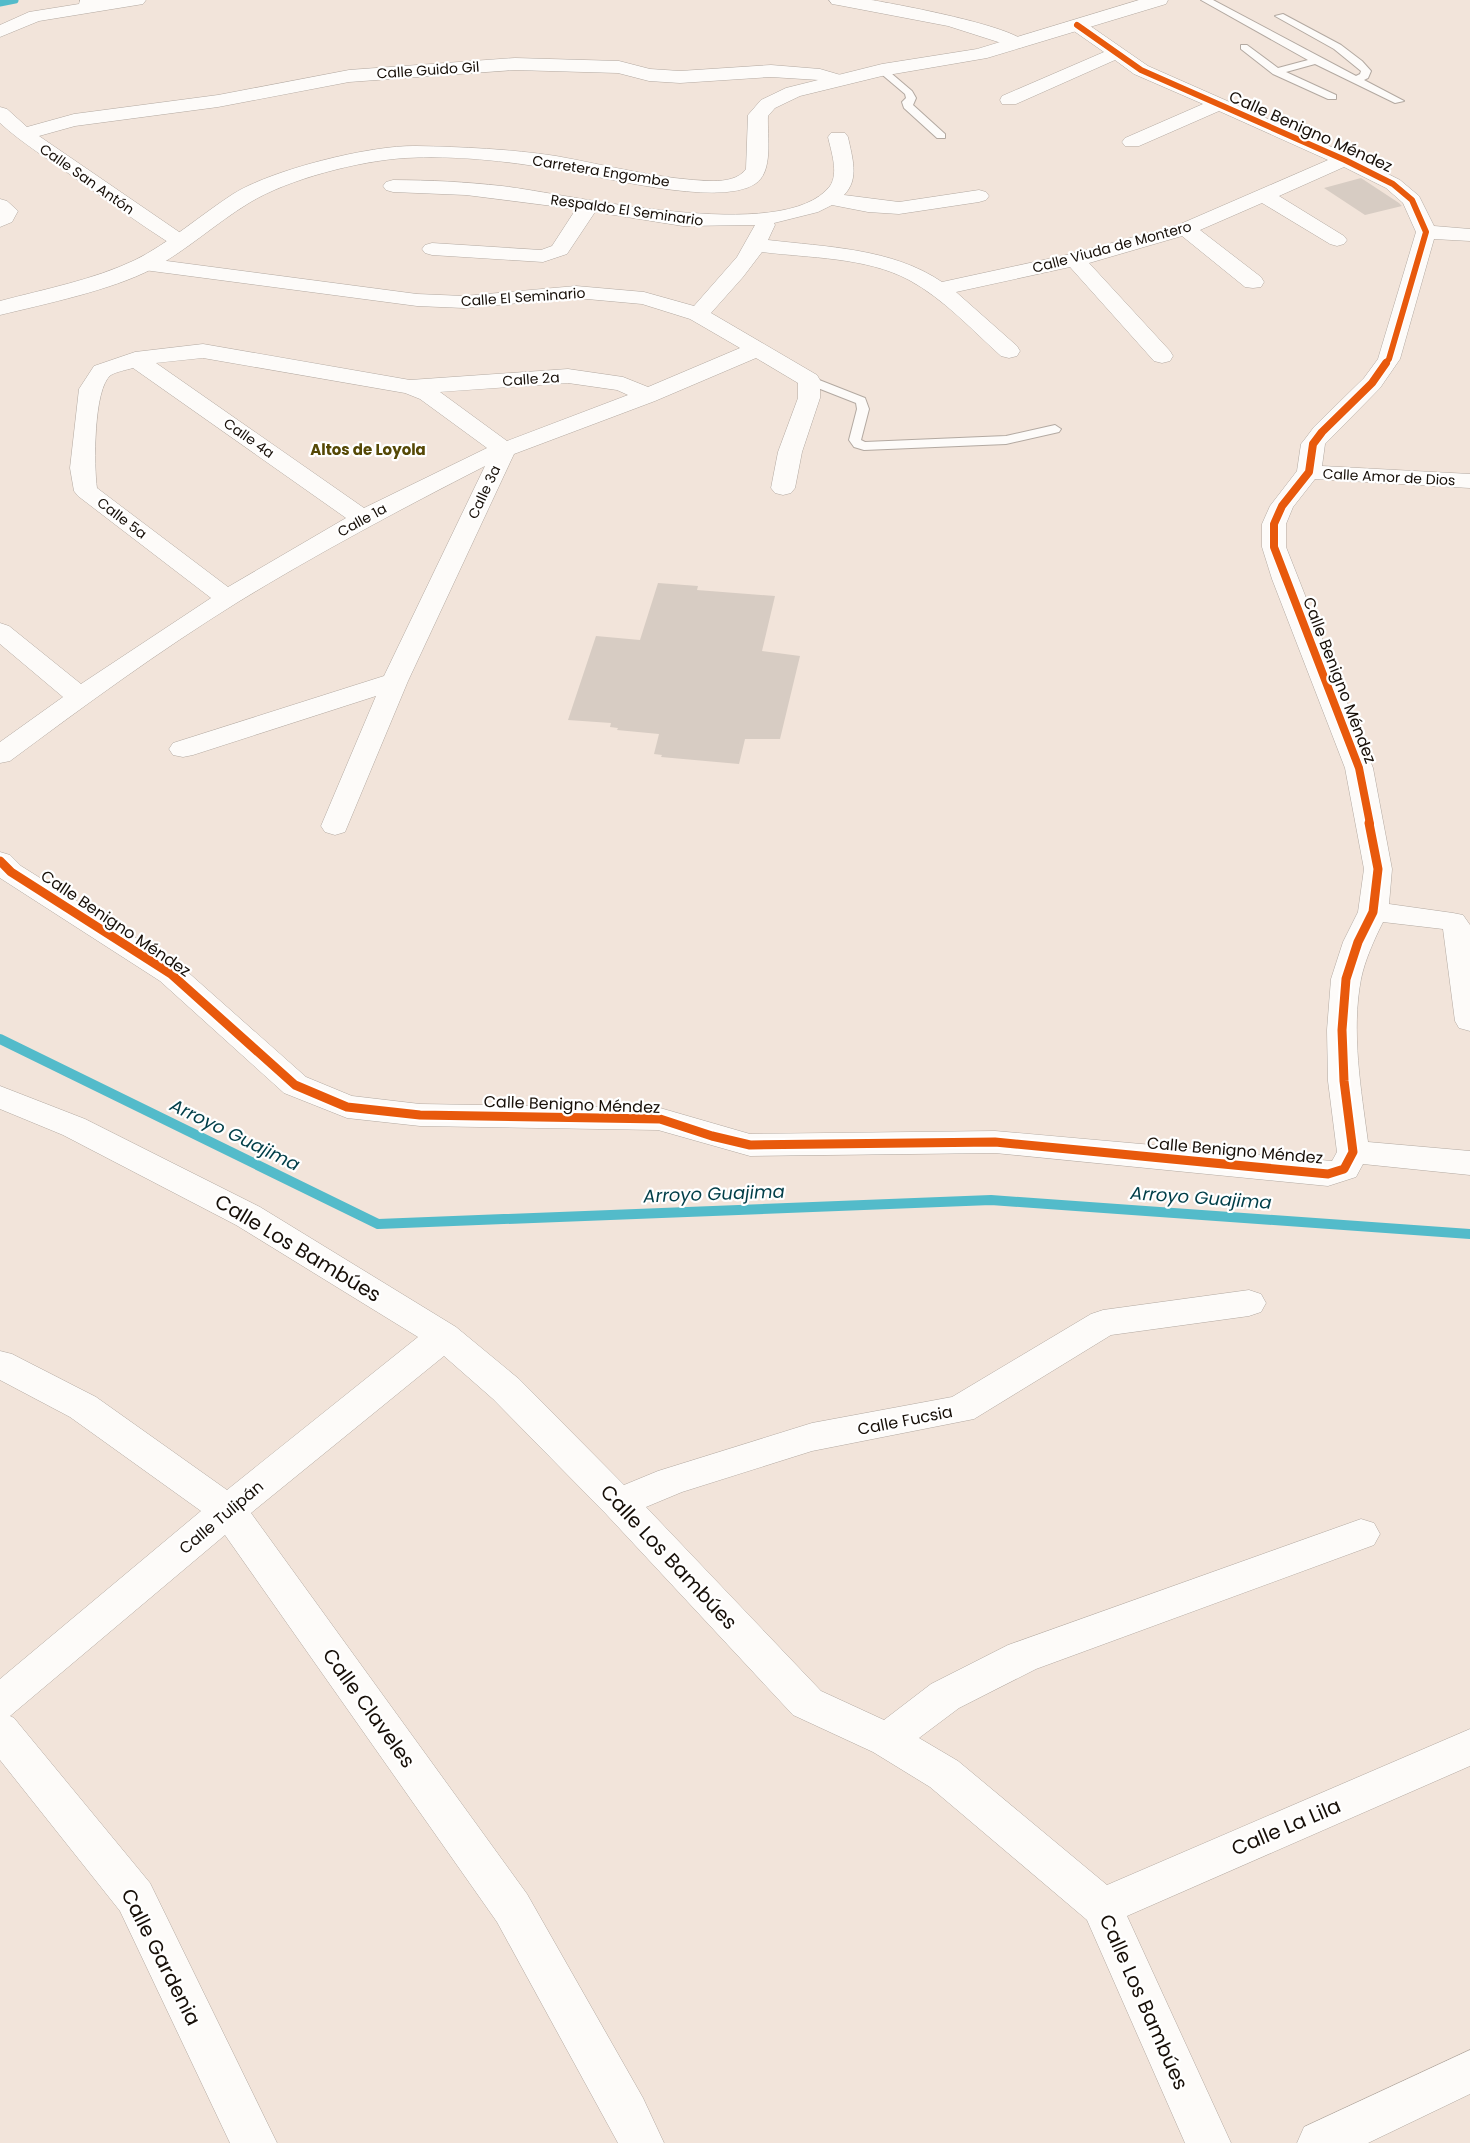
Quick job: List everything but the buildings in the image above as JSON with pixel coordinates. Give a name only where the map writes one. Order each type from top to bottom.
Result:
[{"type":"street","points":[[70,0],[109,4]]},
{"type":"street","points":[[0,32],[35,16],[137,0]]},
{"type":"street","points":[[838,0],[935,17],[992,33],[1017,43]]},
{"type":"street","name":"Carretera Engombe","points":[[0,308],[110,278],[144,264],[243,197],[288,178],[348,161],[405,152],[468,153],[552,162],[686,185],[715,187],[740,183],[749,179],[756,170],[758,115],[768,104],[793,92],[882,70],[980,54],[1159,0]]},
{"type":"street","name":"Calle Benigno Méndez","points":[[0,861],[10,872],[171,974],[295,1085],[347,1107],[420,1115],[660,1119],[712,1136],[750,1145],[995,1142],[1328,1174],[1344,1169],[1353,1152],[1344,1081],[1342,1030],[1346,979],[1358,942],[1374,912],[1378,869],[1359,768],[1274,547],[1274,524],[1282,506],[1309,472],[1313,444],[1322,432],[1372,383],[1389,359],[1426,232],[1412,200],[1404,191],[1345,160],[1141,70],[1077,25]]},
{"type":"street","points":[[1009,100],[1117,53]]},
{"type":"street","name":"Calle Guido Gil","points":[[23,134],[74,120],[218,101],[349,76],[503,65],[575,63],[620,67],[649,75],[680,77],[771,71],[820,75],[837,80]]},
{"type":"street","points":[[1132,142],[1217,105]]},
{"type":"street","name":"Calle San Antón","points":[[0,113],[23,134],[177,240]]},
{"type":"street","points":[[829,198],[840,187],[844,171],[838,137]]},
{"type":"street","name":"Calle Viuda de Montero","points":[[939,290],[1075,260],[1185,229],[1345,160]]},
{"type":"street","name":"Respaldo El Seminario","points":[[393,186],[437,185],[477,188],[682,220],[708,222],[767,218],[814,206],[829,198]]},
{"type":"street","points":[[829,198],[890,208],[979,196]]},
{"type":"street","points":[[1265,196],[1337,240]]},
{"type":"street","points":[[432,249],[543,256],[553,254],[560,250],[589,205]]},
{"type":"street","points":[[698,314],[743,266],[757,245],[767,218]]},
{"type":"street","points":[[1185,229],[1252,282]]},
{"type":"street","points":[[1426,232],[1470,235]]},
{"type":"street","points":[[757,245],[869,260],[913,273],[939,290],[1009,351]]},
{"type":"street","points":[[1075,260],[1162,356]]},
{"type":"street","name":"Calle El Seminario","points":[[144,264],[417,300],[464,302],[576,292],[609,293],[644,298],[698,314],[809,380]]},
{"type":"street","name":"Calle 1a","points":[[0,755],[80,697],[227,598],[363,518],[480,459],[647,396],[758,349]]},
{"type":"street","name":"Calle 3a","points":[[135,359],[203,351],[410,387],[428,394],[504,450],[395,681],[335,826]]},
{"type":"street","name":"Calle 4a","points":[[135,359],[363,518]]},
{"type":"street","name":"Calle 5a","points":[[135,359],[102,371],[90,389],[82,468],[86,491],[227,598]]},
{"type":"street","name":"Calle 2a","points":[[410,387],[568,376],[623,384],[647,396]]},
{"type":"street","points":[[783,488],[789,452],[809,398],[809,380]]},
{"type":"street","name":"Calle Amor de Dios","points":[[1309,472],[1470,481]]},
{"type":"street","points":[[0,631],[80,697]]},
{"type":"street","points":[[183,749],[395,681]]},
{"type":"street","points":[[1374,912],[1453,922],[1459,931],[1470,1021]]},
{"type":"street","name":"Calle Los Bambúes","points":[[0,1097],[74,1127],[248,1216],[444,1336],[506,1389],[619,1503],[807,1703],[887,1740],[944,1774],[1102,1907],[1208,2143]]},
{"type":"street","points":[[1353,1152],[1470,1163]]},
{"type":"street","name":"Calle Fucsia","points":[[619,1503],[670,1481],[812,1437],[961,1409],[1103,1323],[1249,1303]]},
{"type":"street","name":"Calle Tulipán","points":[[0,1703],[228,1510],[444,1336]]},
{"type":"street","name":"Calle Claveles","points":[[0,1364],[83,1407],[228,1510],[512,1908],[627,2113],[641,2143]]},
{"type":"street","points":[[887,1740],[945,1696],[1022,1657],[1361,1534]]},
{"type":"street","name":"Calle Gardenia","points":[[0,1730],[135,1897],[254,2143]]},
{"type":"street","name":"Calle La Lila","points":[[1102,1907],[1470,1747]]},
{"type":"street","points":[[1320,2143],[1470,2071]]},
{"type":"lane","points":[[1206,0],[1316,61],[1399,101]]},
{"type":"lane","points":[[1280,16],[1360,64],[1366,71],[1365,76],[1356,80]]},
{"type":"lane","points":[[1244,47],[1264,65],[1276,72],[1332,97]]},
{"type":"lane","points":[[1276,72],[1316,61]]},
{"type":"lane","points":[[882,70],[909,93],[911,98],[907,102],[908,106],[941,136]]},
{"type":"lane","points":[[809,380],[861,401],[863,409],[855,440],[864,446],[1006,440],[1055,429]]},
{"type":"waterway","name":"Arroyo Guajima","points":[[0,3],[15,0]]},
{"type":"waterway","name":"Arroyo Guajima","points":[[0,1039],[378,1224],[991,1200],[1470,1234]]},
{"type":"cycle path","points":[[0,861],[11,872],[171,974],[295,1085],[347,1107],[420,1115],[660,1119],[712,1136],[750,1145],[995,1142],[1328,1174],[1344,1169],[1353,1152],[1344,1081],[1342,1030],[1346,979],[1358,942],[1373,912],[1378,869],[1359,768],[1285,579],[1274,547],[1274,524],[1282,506],[1309,472],[1313,444],[1322,432],[1372,383],[1389,359],[1426,232],[1412,200],[1393,184],[1345,160],[1141,70],[1077,25]]},
{"type":"district","name":"Altos de Loyola","points":[[368,450]]}]
